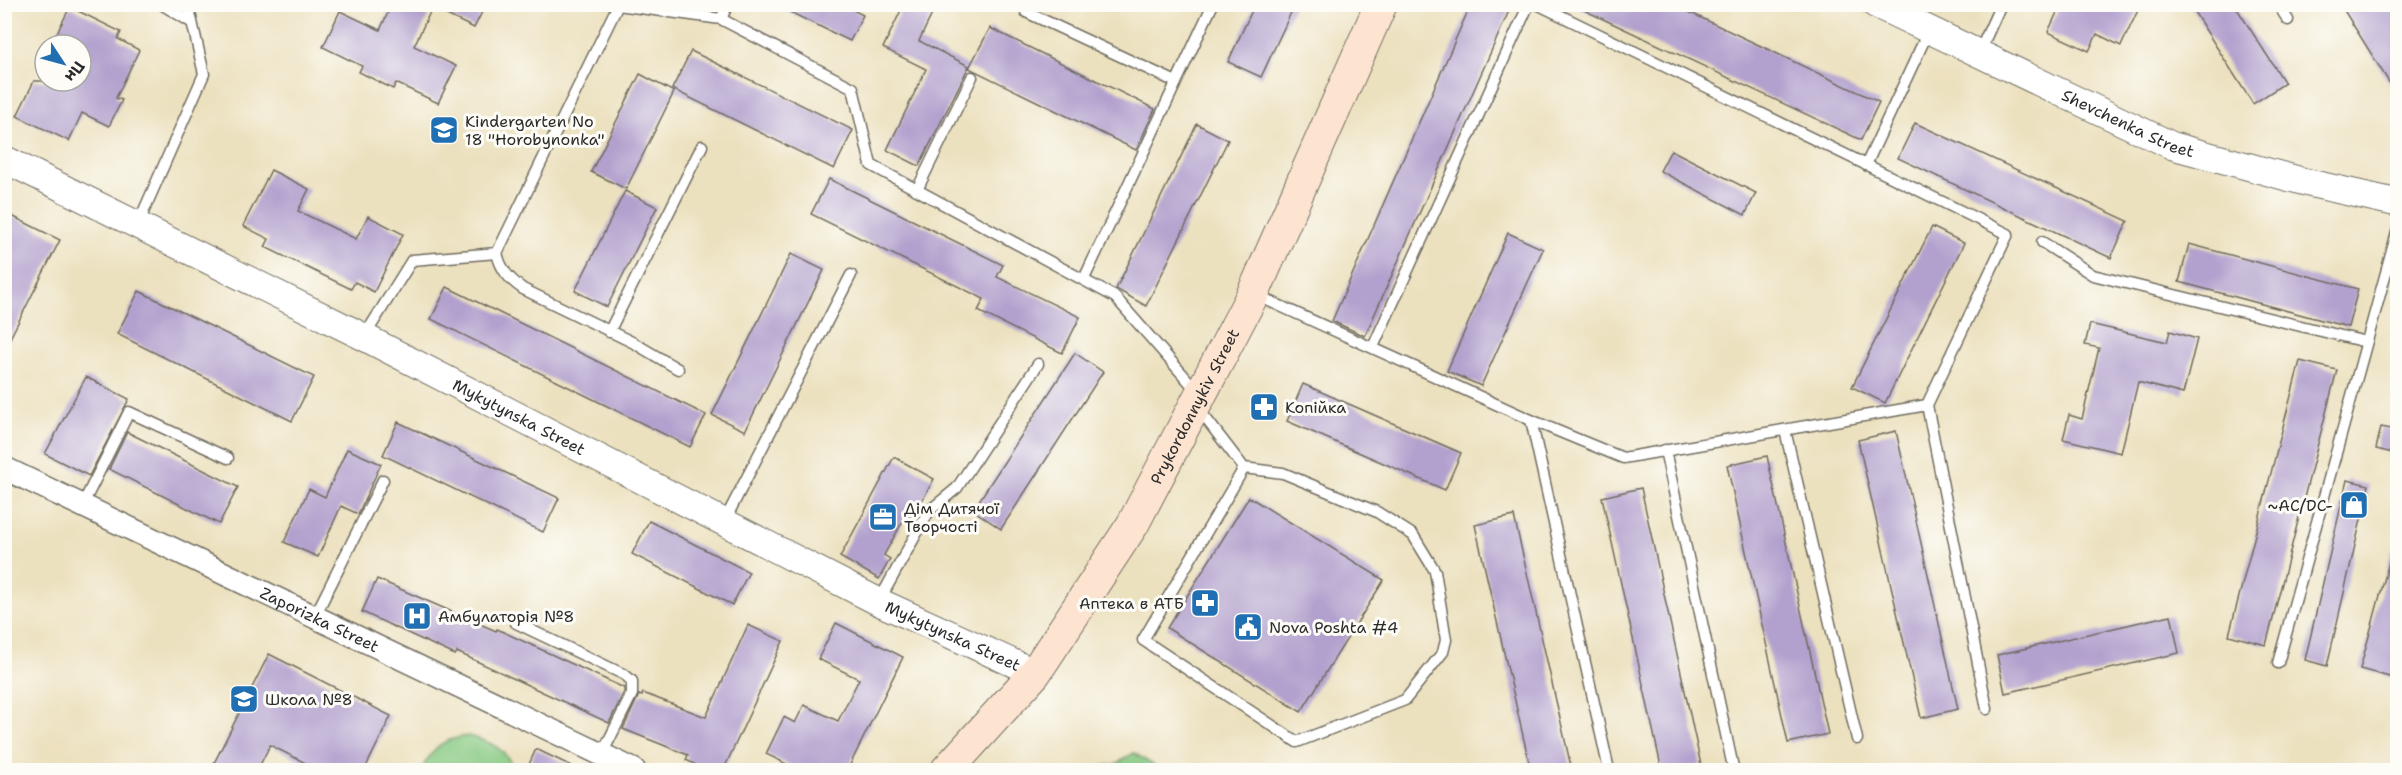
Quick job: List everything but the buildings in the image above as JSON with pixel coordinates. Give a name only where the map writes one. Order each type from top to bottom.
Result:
[{"type":"main road","name":"Prykordonnykiv Street","points":[[947,771],[1035,673],[1133,524],[1253,294],[1381,4]]},
{"type":"street","name":"Shevchenka Street","points":[[1875,4],[2173,146],[2309,183],[2397,203]]},
{"type":"street","name":"Mykytynska Street","points":[[4,159],[364,337],[879,602],[1035,673]]},
{"type":"street","name":"Zaporizka Street","points":[[4,468],[634,771]]},
{"type":"lane","points":[[4,10],[7,4]]},
{"type":"lane","points":[[161,4],[191,22]]},
{"type":"lane","points":[[138,224],[204,74],[188,4]]},
{"type":"lane","points":[[721,19],[728,4]]},
{"type":"lane","points":[[1083,279],[1213,4]]},
{"type":"lane","points":[[1373,347],[1529,4]]},
{"type":"lane","points":[[1537,4],[2008,234],[1928,405],[1988,709]]},
{"type":"lane","points":[[1979,53],[2001,4]]},
{"type":"lane","points":[[2278,4],[2288,20]]},
{"type":"lane","points":[[678,369],[523,289],[509,278],[500,266],[497,254],[618,5],[721,19],[853,88],[871,165],[1115,297],[1197,399],[1244,468],[1283,473],[1377,512],[1413,535],[1435,571],[1446,640],[1443,652],[1405,700],[1297,742],[1143,640],[1244,468]]},
{"type":"lane","points":[[1026,12],[1176,82]]},
{"type":"lane","points":[[1866,165],[1929,30]]},
{"type":"lane","points":[[917,190],[972,78]]},
{"type":"lane","points":[[609,332],[702,146]]},
{"type":"lane","points":[[2278,663],[2397,229]]},
{"type":"lane","points":[[2042,242],[2093,275],[2366,342]]},
{"type":"lane","points":[[364,337],[412,260],[497,254]]},
{"type":"lane","points":[[724,522],[851,275]]},
{"type":"lane","points":[[1253,294],[1531,420],[1623,458],[1928,405]]},
{"type":"lane","points":[[879,602],[928,511],[957,488],[1038,364]]},
{"type":"lane","points":[[82,506],[129,412],[228,458]]},
{"type":"lane","points":[[1531,420],[1609,771]]},
{"type":"lane","points":[[1785,429],[1857,739]]},
{"type":"lane","points":[[1665,450],[1733,767]]},
{"type":"lane","points":[[314,618],[383,480]]},
{"type":"lane","points":[[516,623],[625,675],[632,681],[632,694],[602,754]]},
{"type":"green space","points":[[468,736],[483,740],[502,751],[515,770],[421,770],[434,750],[444,742]]},
{"type":"green space","points":[[1134,753],[1161,770],[1089,770],[1116,764]]},
{"type":"place","name":"Kindergarten No 18 \"Horobynonka\"","points":[[444,130]]},
{"type":"place","name":"Копійка","points":[[1264,407]]},
{"type":"place","name":"~AC/DC-","points":[[2354,505]]},
{"type":"place","name":"Дім Дитячої Творчості","points":[[883,517]]},
{"type":"place","name":"Аптека в АТБ","points":[[1205,603]]},
{"type":"place","name":"Амбулаторія №8","points":[[417,616]]},
{"type":"place","name":"Nova Poshta #4","points":[[1248,627]]},
{"type":"place","name":"Школа №8","points":[[244,699]]}]
